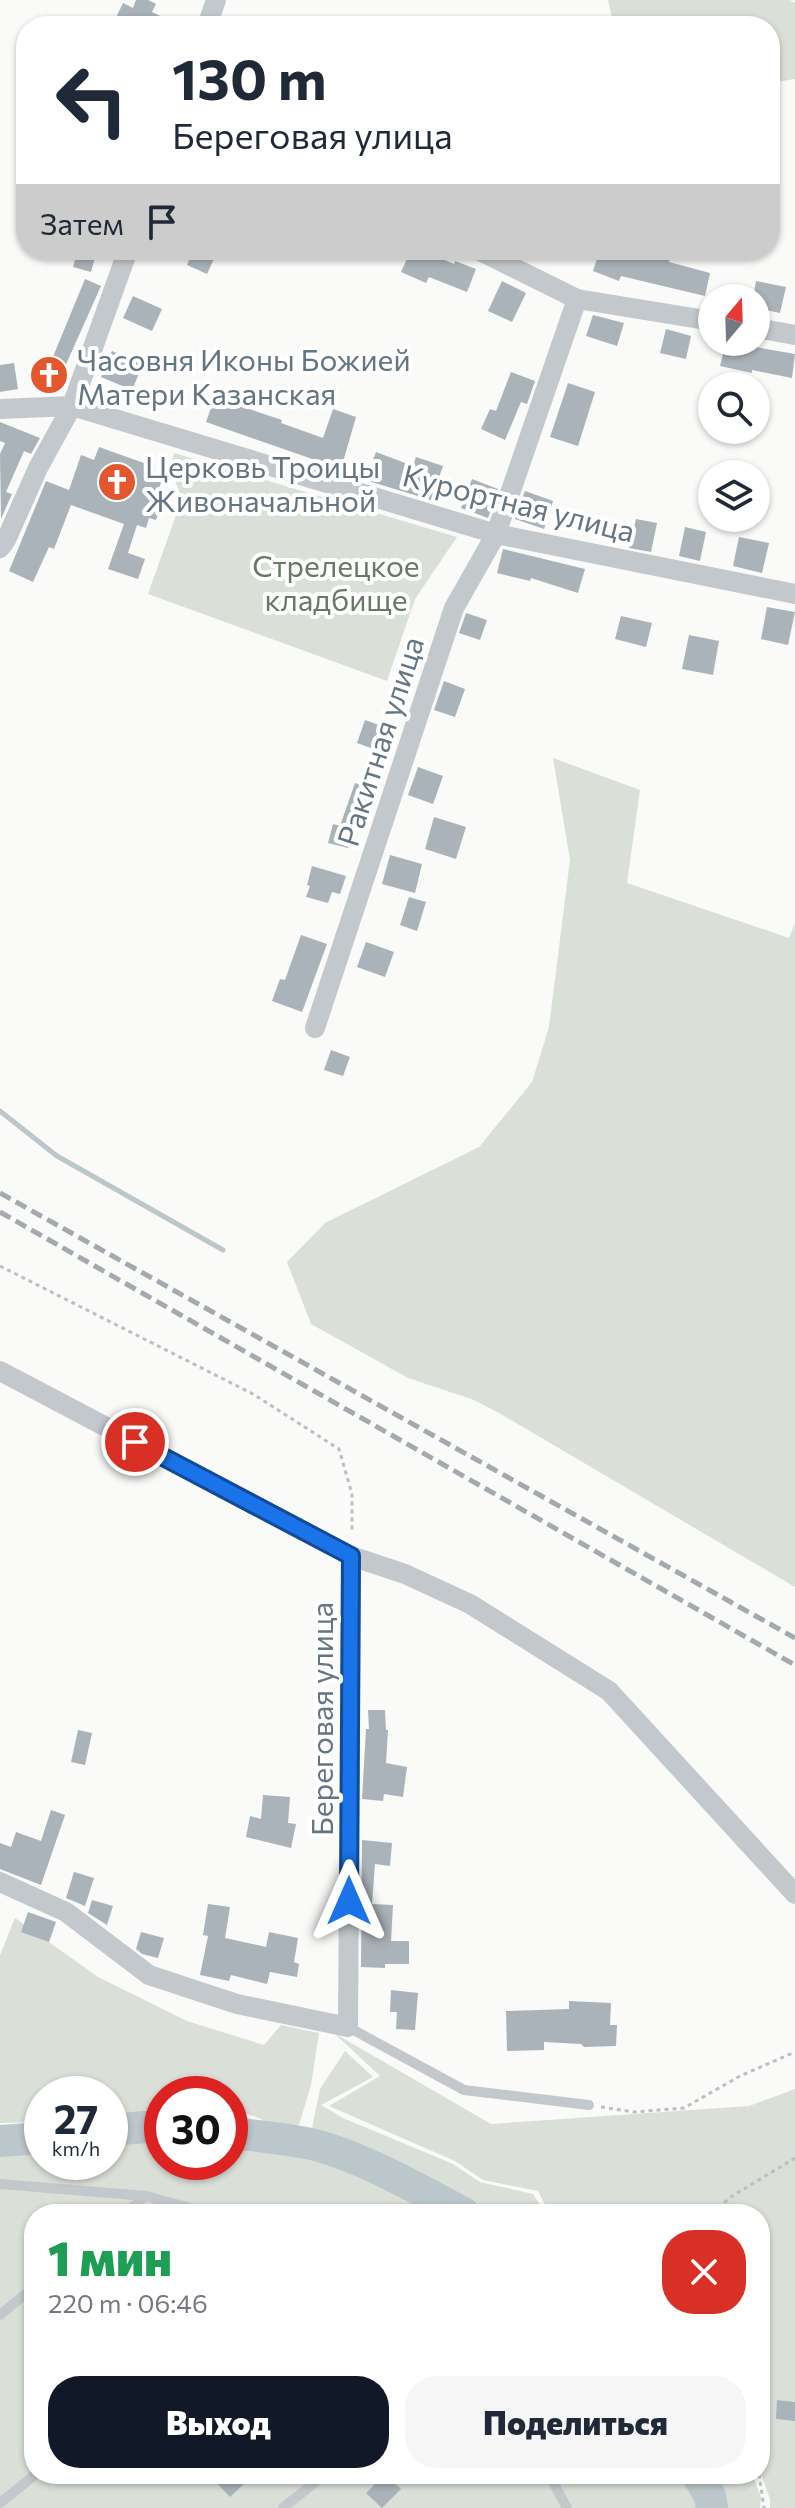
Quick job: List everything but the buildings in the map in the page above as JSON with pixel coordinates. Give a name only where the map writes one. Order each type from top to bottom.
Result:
[{"type":"street","points":[[0,548],[72,406],[124,260]]},
{"type":"street","points":[[498,260],[577,299],[698,319]]},
{"type":"street","name":"Ракитная улица","points":[[315,1028],[454,608],[496,534],[577,299]]},
{"type":"street","points":[[770,331],[795,335]]},
{"type":"street","name":"Курортная улица","points":[[0,409],[72,406],[496,534],[795,594]]},
{"type":"street","points":[[0,1371],[351,1556],[405,1574],[470,1604],[609,1691],[795,1894]]},
{"type":"street","name":"Береговая улица","points":[[348,2027],[351,1556]]},
{"type":"street","points":[[0,1882],[66,1912],[149,1975],[237,2004],[348,2027]]},
{"type":"lane","points":[[348,2027],[464,2090],[589,2105]]},
{"type":"lane","points":[[0,2184],[146,2196],[175,2204]]},
{"type":"lane","points":[[136,2204],[146,2196]]},
{"type":"lane","points":[[0,2315],[24,2295]]},
{"type":"lane","points":[[0,2503],[24,2484]]},
{"type":"lane","points":[[283,2508],[313,2484]]},
{"type":"lane","points":[[554,2484],[567,2508]]},
{"type":"path","points":[[0,1266],[253,1394],[339,1449],[352,1494],[351,1556]]},
{"type":"path","points":[[589,2105],[634,2112],[684,2108],[740,2076],[795,2052]]},
{"type":"path","points":[[723,2204],[795,2158]]},
{"type":"path","points":[[760,2484],[764,2508]]},
{"type":"green space","points":[[608,0],[790,0],[795,3],[795,79],[780,81],[780,16],[612,16]]},
{"type":"green space","name":"Стрелецкое кладбище","points":[[174,453],[457,537],[415,599],[387,681],[148,594],[182,498],[170,468]]},
{"type":"green space","points":[[553,758],[640,790],[627,883],[789,938],[795,923],[795,1587],[499,1413],[474,1400],[408,1378],[311,1324],[287,1262],[325,1223],[479,1147],[532,1082],[549,1027],[570,860]]},
{"type":"green space","points":[[15,1918],[98,1977],[187,2021],[264,2045],[281,2025],[319,2033],[311,2085],[299,2125],[271,2122],[248,2114],[248,2076],[144,2076],[144,2112],[128,2113],[128,2076],[24,2076],[24,2122],[0,2123],[0,1955]]},
{"type":"green space","points":[[334,2033],[491,2124],[749,2106],[795,2089],[795,2508],[770,2508],[764,2484],[770,2484],[770,2204],[545,2204],[538,2191],[483,2180],[455,2161],[329,2106],[380,2076]]},
{"type":"green space","points":[[345,2051],[373,2077],[321,2105],[343,2118],[453,2164],[480,2182],[533,2194],[540,2204],[479,2204],[411,2171],[311,2133],[320,2089]]},
{"type":"green space","points":[[144,2135],[144,2180],[248,2180],[248,2144],[310,2152],[356,2168],[429,2204],[24,2204],[24,2484],[695,2484],[703,2498],[704,2508],[0,2508],[0,2149],[24,2147],[24,2180],[128,2180],[128,2136]]},
{"type":"green space","points":[[711,2484],[756,2484],[761,2497],[760,2508],[719,2508]]},
{"type":"waterway","points":[[0,1111],[57,1156],[223,1250]]},
{"type":"waterway","points":[[128,2128],[144,2127]]},
{"type":"waterway","points":[[248,2135],[330,2149],[390,2174],[446,2204]]},
{"type":"waterway","points":[[0,2141],[24,2139]]},
{"type":"waterway","points":[[703,2484],[712,2508]]},
{"type":"railway","points":[[0,1193],[795,1638]]},
{"type":"railway","points":[[0,1212],[795,1665]]},
{"type":"place","name":"Часовня Иконы Божией Матери Казанская","points":[[49,375]]},
{"type":"place","name":"Церковь Троицы Живоначальной","points":[[117,482]]},
{"type":"route","points":[[135,1442],[351,1556],[349,1901]]}]
